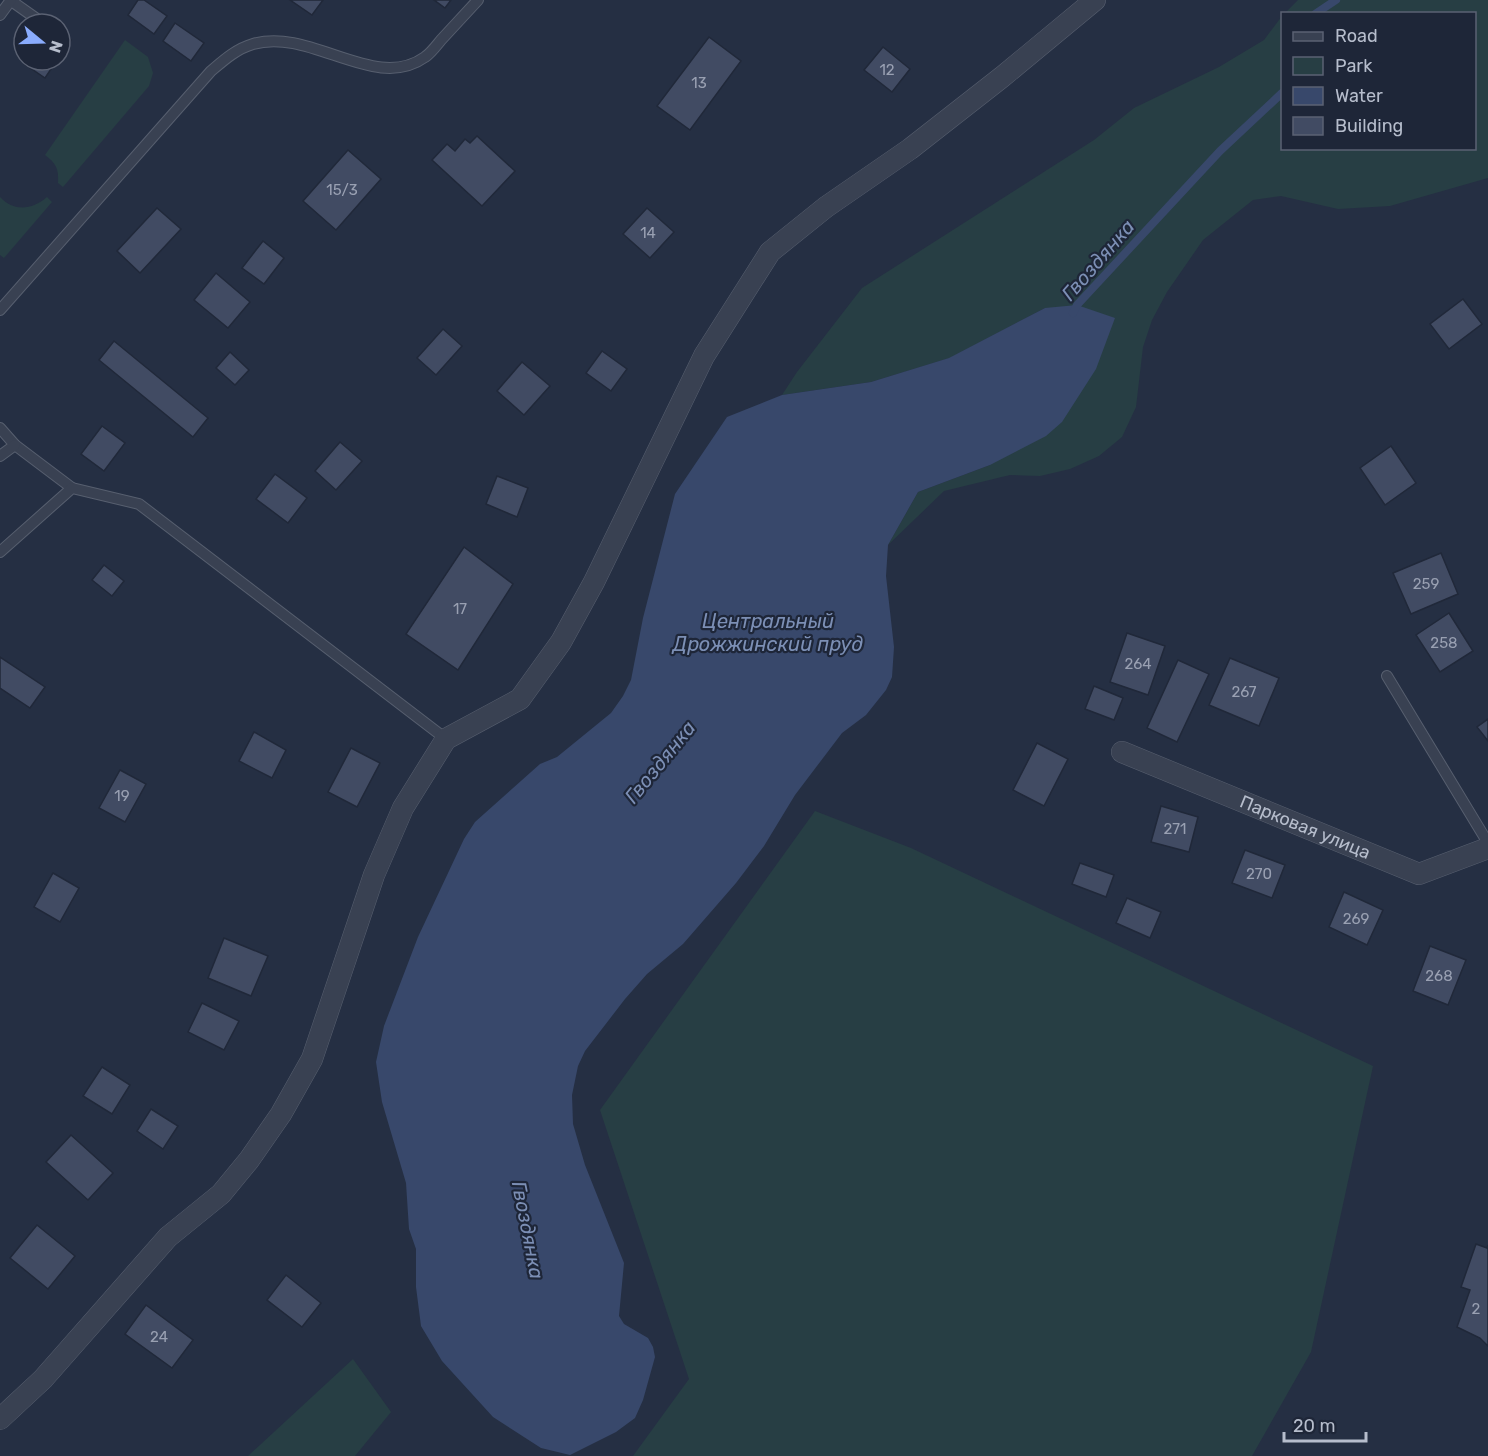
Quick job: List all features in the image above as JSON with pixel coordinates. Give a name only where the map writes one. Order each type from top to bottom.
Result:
[{"type":"street","points":[[0,1419],[43,1379],[168,1237],[221,1194],[249,1160],[281,1114],[312,1059],[374,875],[403,808],[446,739],[520,699],[561,642],[594,582],[704,356],[770,252],[826,207],[920,142],[1095,0]]},
{"type":"street","name":"Парковая улица","points":[[1122,752],[1419,874],[1488,848]]},
{"type":"lane","points":[[0,15],[10,0],[27,12]]},
{"type":"lane","points":[[0,310],[211,71],[235,51],[251,44],[285,40],[314,47],[376,68],[409,65],[426,57],[478,0]]},
{"type":"lane","points":[[0,428],[15,444],[72,488],[139,504],[446,739]]},
{"type":"lane","points":[[0,456],[15,444]]},
{"type":"lane","points":[[0,552],[72,488]]},
{"type":"lane","points":[[1387,676],[1488,843]]},
{"type":"green space","points":[[1298,0],[1488,0],[1488,178],[1390,206],[1338,209],[1281,196],[1253,200],[1203,240],[1167,292],[1152,320],[1143,347],[1136,407],[1122,437],[1099,456],[1070,469],[1040,476],[1010,475],[944,491],[888,545],[918,492],[990,465],[1045,308],[950,358],[871,382],[782,395],[862,288],[1094,140],[1134,108],[1219,67],[1264,40],[1281,17],[1281,150],[1476,150],[1476,12],[1286,12]]},
{"type":"green space","points":[[125,40],[148,57],[153,73],[149,86],[63,187],[58,183],[56,167],[45,155]]},
{"type":"green space","points":[[0,197],[11,205],[23,208],[35,205],[47,197],[52,202],[4,258],[0,255]]},
{"type":"green space","points":[[815,811],[911,848],[1373,1066],[1311,1352],[1252,1456],[633,1456],[689,1379],[600,1110]]},
{"type":"green space","points":[[353,1359],[391,1412],[355,1456],[248,1456]]},
{"type":"water","name":"Центральный Дрожжинский пруд","points":[[1077,305],[1115,318],[1096,369],[1062,422],[1046,436],[990,465],[918,492],[888,545],[886,576],[894,647],[892,677],[886,690],[866,715],[842,733],[795,795],[764,846],[736,883],[683,944],[647,974],[585,1051],[578,1066],[572,1095],[573,1124],[585,1165],[624,1263],[619,1316],[624,1324],[648,1338],[655,1357],[643,1400],[635,1418],[616,1432],[570,1455],[541,1448],[493,1417],[442,1361],[421,1326],[416,1287],[416,1249],[409,1229],[406,1183],[382,1102],[376,1062],[384,1026],[418,937],[464,839],[475,822],[540,764],[557,757],[611,713],[623,696],[631,680],[643,618],[675,494],[727,417],[782,395],[871,382],[949,358],[1045,308]]},
{"type":"building","points":[[138,0],[144,0],[167,16],[154,34],[128,15]]},
{"type":"building","points":[[290,0],[323,0],[312,15]]},
{"type":"building","points":[[434,0],[451,0],[445,8]]},
{"type":"building","points":[[175,23],[204,43],[191,61],[163,41]]},
{"type":"building","points":[[709,37],[741,61],[690,130],[657,106]]},
{"type":"building","points":[[883,47],[910,69],[892,92],[864,70]]},
{"type":"building","points":[[36,72],[49,72],[45,78]]},
{"type":"building","points":[[477,136],[515,171],[482,206],[432,160],[447,144],[455,151],[465,139],[470,143]]},
{"type":"building","points":[[348,150],[381,179],[336,230],[303,201]]},
{"type":"building","points":[[157,208],[181,229],[140,273],[117,251]]},
{"type":"building","points":[[647,208],[674,232],[650,258],[623,234]]},
{"type":"building","points":[[263,241],[284,258],[264,284],[242,268]]},
{"type":"building","points":[[216,273],[250,302],[228,328],[194,300]]},
{"type":"building","points":[[1463,299],[1482,324],[1449,349],[1430,324]]},
{"type":"building","points":[[443,329],[462,346],[436,375],[417,358]]},
{"type":"building","points":[[114,341],[208,418],[193,437],[99,360]]},
{"type":"building","points":[[602,351],[627,369],[611,391],[586,373]]},
{"type":"building","points":[[230,352],[249,370],[235,385],[216,368]]},
{"type":"building","points":[[522,362],[550,386],[524,415],[497,391]]},
{"type":"building","points":[[102,426],[125,443],[104,471],[81,454]]},
{"type":"building","points":[[340,442],[362,461],[336,490],[315,471]]},
{"type":"building","points":[[1391,446],[1416,483],[1385,505],[1360,468]]},
{"type":"building","points":[[275,474],[307,498],[288,523],[256,499]]},
{"type":"building","points":[[497,476],[528,488],[517,517],[486,504]]},
{"type":"building","points":[[464,547],[513,584],[458,670],[406,634]]},
{"type":"building","points":[[1441,553],[1458,594],[1411,614],[1393,573]]},
{"type":"building","points":[[104,565],[124,581],[112,596],[92,580]]},
{"type":"building","points":[[1449,613],[1473,651],[1440,672],[1416,635]]},
{"type":"building","points":[[1127,633],[1165,646],[1148,695],[1110,682]]},
{"type":"building","points":[[0,657],[45,687],[30,708],[0,688]]},
{"type":"building","points":[[1230,658],[1279,678],[1259,726],[1209,705]]},
{"type":"building","points":[[1178,660],[1209,674],[1177,742],[1147,728]]},
{"type":"building","points":[[1094,686],[1123,698],[1114,720],[1085,709]]},
{"type":"building","points":[[1488,719],[1488,741],[1477,727]]},
{"type":"building","points":[[254,732],[286,750],[272,778],[239,761]]},
{"type":"building","points":[[1037,743],[1068,759],[1044,806],[1013,790]]},
{"type":"building","points":[[351,748],[380,763],[357,807],[328,792]]},
{"type":"building","points":[[120,770],[146,784],[125,822],[99,808]]},
{"type":"building","points":[[1161,806],[1198,817],[1189,852],[1151,842]]},
{"type":"building","points":[[1245,850],[1285,865],[1272,898],[1232,883]]},
{"type":"building","points":[[1080,863],[1114,875],[1106,897],[1072,884]]},
{"type":"building","points":[[53,873],[79,888],[60,922],[34,907]]},
{"type":"building","points":[[1344,892],[1383,910],[1367,945],[1329,927]]},
{"type":"building","points":[[1127,898],[1161,912],[1150,938],[1116,923]]},
{"type":"building","points":[[224,938],[268,956],[251,996],[208,978]]},
{"type":"building","points":[[1430,946],[1466,960],[1448,1005],[1413,991]]},
{"type":"building","points":[[202,1003],[239,1021],[224,1050],[188,1032]]},
{"type":"building","points":[[102,1067],[130,1085],[112,1114],[83,1096]]},
{"type":"building","points":[[151,1109],[178,1126],[163,1149],[137,1131]]},
{"type":"building","points":[[71,1135],[113,1173],[88,1200],[46,1162]]},
{"type":"building","points":[[37,1225],[75,1256],[48,1289],[10,1258]]},
{"type":"building","points":[[1476,1244],[1487,1248],[1488,1245],[1488,1346],[1480,1338],[1457,1327],[1470,1290],[1461,1287]]},
{"type":"building","points":[[286,1275],[321,1303],[302,1327],[267,1300]]},
{"type":"building","points":[[146,1305],[193,1340],[172,1368],[125,1334]]},
{"type":"waterway","name":"Гвоздянка","points":[[1318,12],[1336,0]]},
{"type":"waterway","name":"Гвоздянка","points":[[1073,313],[1077,305],[1220,151],[1281,94]]}]
